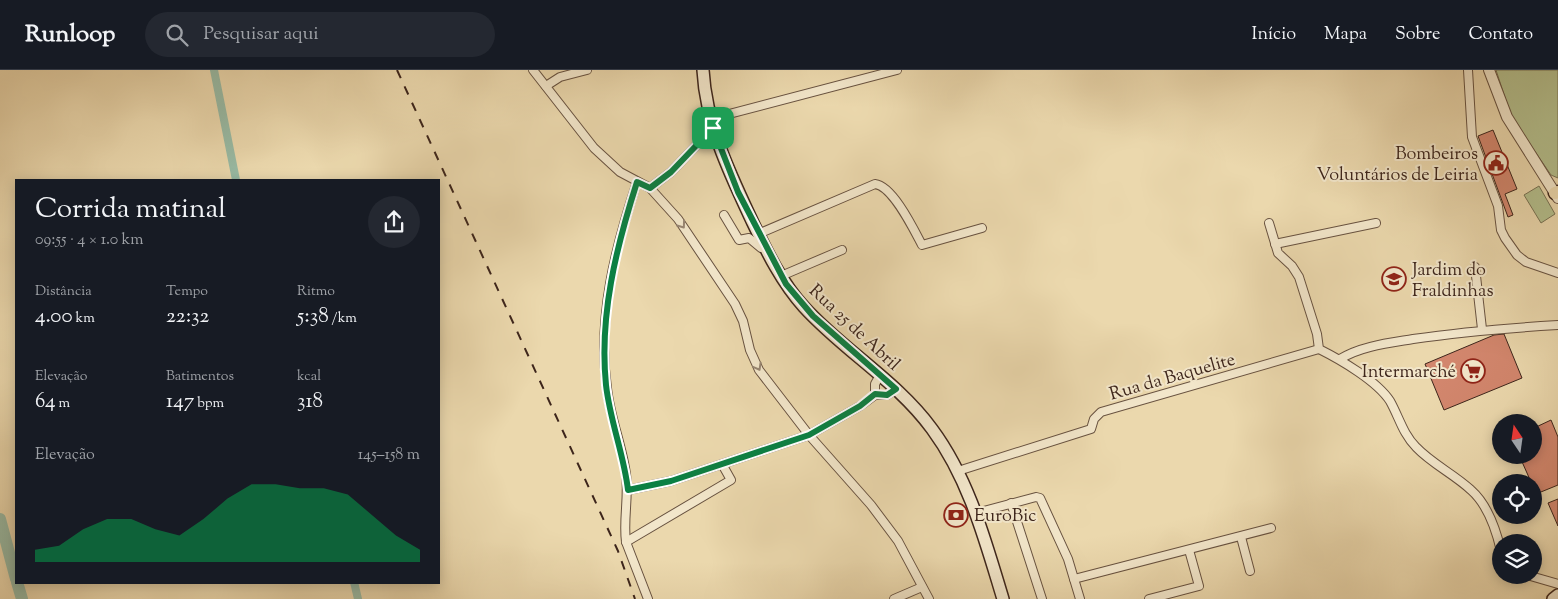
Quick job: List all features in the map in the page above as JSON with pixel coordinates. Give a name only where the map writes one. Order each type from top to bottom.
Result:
[{"type":"main road","name":"Rua 25 de Abril","points":[[703,70],[712,124],[730,173],[758,234],[781,276],[803,307],[896,389],[933,430],[958,471],[976,513],[1003,599]]},
{"type":"main road","points":[[1553,599],[1558,595]]},
{"type":"street","points":[[533,70],[594,148],[620,172],[650,188],[678,220],[725,286],[743,321],[750,350],[759,370],[809,435],[877,512],[898,541],[929,599]]},
{"type":"street","points":[[546,86],[560,77],[587,70]]},
{"type":"street","points":[[650,188],[671,172],[712,124],[897,70]]},
{"type":"street","points":[[1468,70],[1472,137],[1498,206],[1501,230],[1517,255],[1526,262],[1558,273]]},
{"type":"street","points":[[1489,70],[1507,117],[1557,194]]},
{"type":"street","points":[[637,182],[621,233],[612,272],[605,367],[609,406],[626,472],[628,490],[624,532],[648,599]]},
{"type":"street","points":[[758,234],[875,184],[887,189],[911,223],[923,248],[982,228]]},
{"type":"street","points":[[724,215],[738,240],[749,238],[761,248],[765,247]]},
{"type":"street","points":[[1269,222],[1278,253],[1292,266],[1299,276],[1317,334],[1319,349],[1340,359],[1358,371],[1386,395],[1409,439],[1421,452],[1472,490],[1490,516],[1496,534]]},
{"type":"street","points":[[1275,244],[1376,223]]},
{"type":"street","points":[[781,276],[842,250]]},
{"type":"street","points":[[1475,266],[1482,329]]},
{"type":"street","points":[[1340,359],[1348,354],[1369,348],[1482,329],[1558,325]]},
{"type":"street","name":"Rua da Baquelite","points":[[958,471],[1091,429],[1094,419],[1101,412],[1319,349]]},
{"type":"street","points":[[875,394],[875,384],[880,375]]},
{"type":"street","points":[[628,490],[671,481],[809,435],[860,406],[875,394],[887,395],[896,389]]},
{"type":"street","points":[[626,542],[730,480],[722,464]]},
{"type":"street","points":[[976,513],[1036,497],[1040,498],[1068,560],[1080,599]]},
{"type":"street","points":[[1011,503],[1042,599]]},
{"type":"street","points":[[1074,579],[1271,528]]},
{"type":"street","points":[[1241,537],[1250,570]]},
{"type":"street","points":[[1150,599],[1199,586],[1189,550]]},
{"type":"street","points":[[1542,580],[1558,584]]},
{"type":"street","points":[[894,599],[922,588]]},
{"type":"green space","points":[[1496,70],[1558,70],[1558,178],[1551,175],[1511,116]]},
{"type":"green space","points":[[1539,186],[1555,214],[1541,223],[1524,195]]},
{"type":"building","name":"Bombeiros Voluntários de Leiria","points":[[1493,130],[1517,189],[1505,194],[1513,215],[1508,217],[1478,136]]},
{"type":"building","name":"Intermarché","points":[[1504,334],[1522,378],[1444,410],[1425,364],[1494,335]]},
{"type":"building","points":[[1551,420],[1558,437],[1558,485],[1542,492],[1542,474],[1527,474],[1523,464],[1542,464],[1542,424]]},
{"type":"building","points":[[1558,499],[1558,526],[1548,503]]},
{"type":"waterway","points":[[214,70],[236,179]]},
{"type":"waterway","points":[[0,519],[15,575]]},
{"type":"waterway","points":[[18,584],[22,599]]},
{"type":"waterway","points":[[354,584],[358,599]]},
{"type":"railway","points":[[397,70],[618,551],[635,599]]},
{"type":"place","name":"Bombeiros Voluntários de Leiria","points":[[1496,163]]},
{"type":"place","name":"Jardim do Fraldinhas","points":[[1394,279]]},
{"type":"place","name":"Intermarché","points":[[1473,371]]},
{"type":"place","name":"EuroBic","points":[[956,515]]},
{"type":"route","points":[[713,128],[718,145],[738,192],[772,261],[786,284],[803,307],[828,331],[896,389],[887,395],[880,396],[875,394],[860,406],[809,435],[671,481],[628,490],[626,472],[609,406],[605,367],[609,289],[617,247],[637,182],[650,188],[671,172],[713,128]]}]
